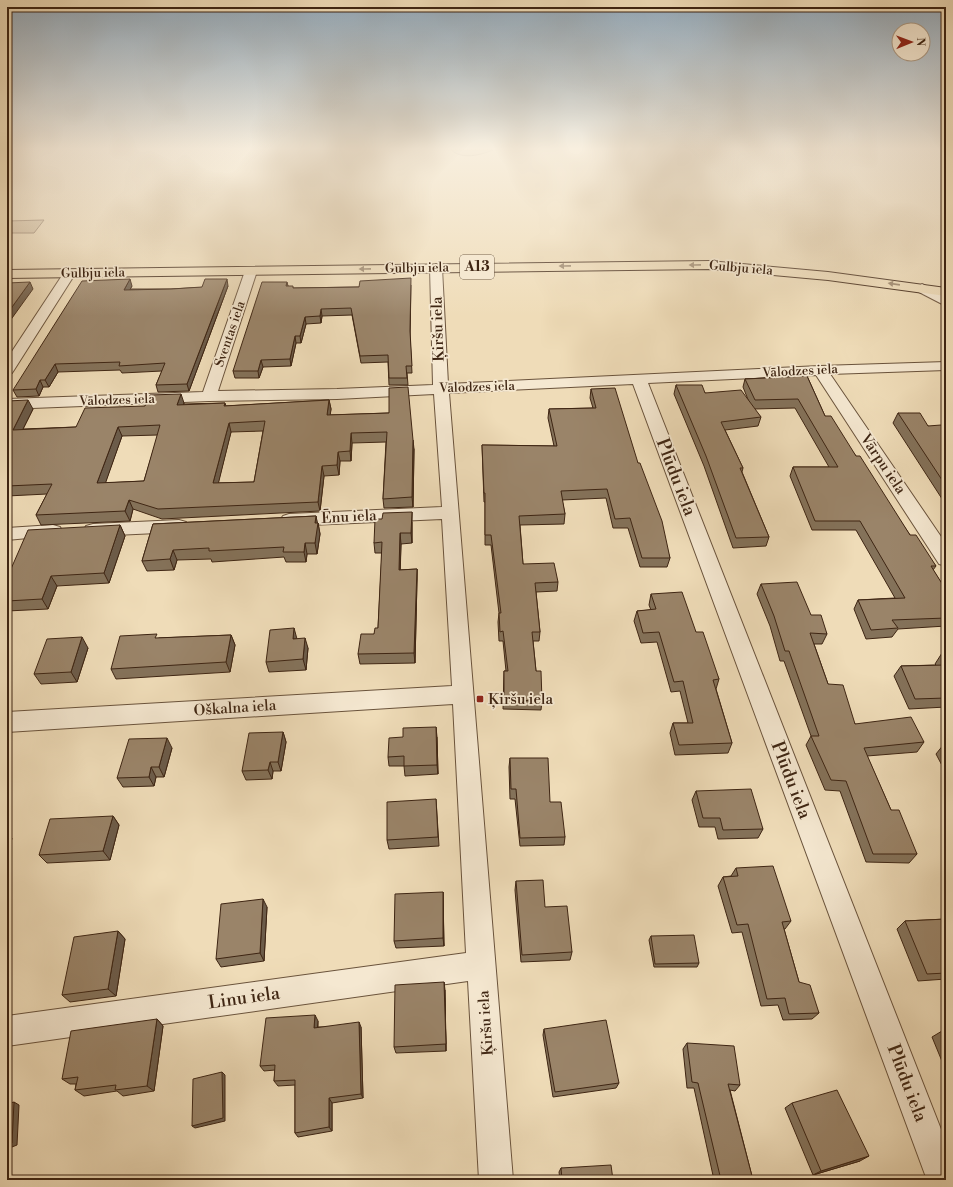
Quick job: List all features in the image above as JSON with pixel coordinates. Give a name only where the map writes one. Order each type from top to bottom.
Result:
[{"type":"main road","name":"Gulbju iela","points":[[7,274],[709,265],[828,276],[946,292]]},
{"type":"street","name":"Ķiršu iela","points":[[436,268],[441,388],[451,513],[462,694],[496,1180]]},
{"type":"street","name":"Sventas iela","points":[[209,396],[251,271]]},
{"type":"street","points":[[7,370],[69,274]]},
{"type":"street","points":[[922,288],[946,302]]},
{"type":"street","name":"Vālodzes iela","points":[[7,404],[209,396],[337,394],[820,370],[946,366]]},
{"type":"street","name":"Vārpu iela","points":[[820,370],[946,559]]},
{"type":"street","name":"Plūdu iela","points":[[639,380],[944,1180]]},
{"type":"street","name":"Ēnu iela","points":[[269,521],[451,513]]},
{"type":"street","points":[[7,534],[197,525]]},
{"type":"street","name":"Oškalna iela","points":[[7,722],[462,694]]},
{"type":"street","name":"Linu iela","points":[[7,1031],[482,965]]},
{"type":"shaded area","points":[[44,220],[34,233],[7,233],[7,221]]},
{"type":"building","points":[[411,278],[410,331],[412,366],[406,366],[407,378],[389,378],[388,355],[360,356],[351,308],[321,309],[320,316],[305,317],[300,336],[295,336],[290,359],[261,360],[258,371],[233,371],[262,282],[287,282],[286,286],[293,286],[293,288],[359,287],[360,281]]},
{"type":"building","points":[[130,279],[124,290],[202,287],[205,279],[227,279],[187,384],[156,385],[165,363],[119,366],[120,362],[55,364],[45,380],[40,380],[36,389],[13,390],[82,281]]},
{"type":"building","points":[[30,282],[7,314],[7,283]]},
{"type":"building","points":[[807,376],[825,416],[831,416],[856,456],[860,456],[910,535],[916,535],[936,566],[931,566],[946,590],[946,618],[892,620],[898,628],[871,630],[858,600],[905,598],[860,521],[815,521],[793,467],[838,467],[798,399],[755,400],[745,379]]},
{"type":"building","points":[[676,385],[702,385],[705,393],[741,390],[761,417],[721,422],[743,468],[740,468],[769,537],[736,538],[706,456]]},
{"type":"building","points":[[408,387],[413,440],[412,497],[383,499],[387,432],[351,433],[350,451],[338,452],[337,465],[322,466],[318,502],[158,509],[129,500],[125,511],[36,515],[52,484],[7,486],[7,401],[28,400],[13,430],[76,427],[85,408],[145,406],[150,395],[181,394],[177,405],[225,403],[224,406],[329,400],[327,415],[389,413],[389,388]],"holes":[[[265,421],[254,482],[213,483],[229,423]],[[160,425],[144,481],[97,483],[118,427]]]},
{"type":"building","points":[[615,388],[638,463],[640,463],[662,521],[670,558],[642,558],[630,518],[615,519],[607,489],[561,491],[565,514],[519,516],[523,564],[554,563],[558,582],[535,583],[540,632],[532,632],[536,671],[541,671],[542,701],[504,700],[504,671],[508,671],[503,631],[500,632],[499,613],[501,613],[491,535],[485,535],[485,493],[482,445],[557,446],[549,409],[596,408],[591,389]]},
{"type":"building","points":[[898,413],[920,413],[928,426],[941,425],[946,432],[946,486]]},
{"type":"building","points":[[412,512],[411,533],[400,533],[399,570],[417,569],[414,653],[358,654],[361,634],[374,634],[375,628],[378,628],[382,542],[374,543],[375,519],[382,519],[383,513]]},
{"type":"building","points":[[316,516],[315,523],[318,523],[315,543],[305,543],[304,552],[283,552],[284,547],[209,551],[209,548],[173,550],[170,559],[142,561],[153,524]]},
{"type":"building","points":[[120,525],[104,573],[51,576],[42,599],[7,601],[7,578],[28,530]]},
{"type":"building","points":[[797,582],[811,615],[821,615],[827,634],[810,633],[828,684],[843,685],[855,724],[911,717],[924,742],[864,748],[891,810],[899,810],[917,854],[873,854],[846,781],[831,780],[811,736],[819,736],[789,651],[785,651],[774,616],[761,584]]},
{"type":"building","points":[[682,592],[696,632],[703,632],[719,679],[713,680],[732,743],[679,745],[673,723],[693,723],[683,681],[674,682],[659,632],[643,633],[637,611],[656,609],[651,594]]},
{"type":"building","points":[[294,628],[293,639],[305,638],[303,659],[266,662],[270,630]]},
{"type":"building","points":[[157,634],[155,638],[231,635],[226,662],[111,669],[120,636]]},
{"type":"building","points":[[82,637],[71,672],[34,674],[47,639]]},
{"type":"building","points":[[942,653],[946,653],[946,661]]},
{"type":"building","points":[[946,665],[946,698],[915,699],[901,666]]},
{"type":"building","points":[[436,727],[437,765],[404,766],[404,756],[388,757],[389,738],[403,737],[403,728]]},
{"type":"building","points":[[283,732],[278,762],[270,762],[268,770],[242,771],[249,733]]},
{"type":"building","points":[[167,738],[159,767],[151,767],[149,777],[117,778],[129,739]]},
{"type":"building","points":[[510,758],[548,758],[550,802],[561,802],[565,837],[520,838],[516,789],[511,789]]},
{"type":"building","points":[[751,789],[763,829],[723,830],[720,818],[703,818],[696,791]]},
{"type":"building","points":[[436,799],[438,837],[387,840],[387,802]]},
{"type":"building","points":[[113,816],[103,851],[39,855],[50,819]]},
{"type":"building","points":[[773,866],[791,921],[782,922],[799,982],[810,985],[819,1013],[789,1014],[785,998],[767,999],[748,924],[737,925],[723,877],[738,876],[736,868]]},
{"type":"building","points":[[543,880],[545,907],[567,906],[572,952],[522,955],[516,881]]},
{"type":"building","points":[[443,892],[443,938],[394,941],[395,894]]},
{"type":"building","points":[[263,899],[260,953],[216,959],[221,904]]},
{"type":"building","points":[[946,919],[946,973],[927,974],[905,921]]},
{"type":"building","points":[[118,931],[108,989],[62,995],[74,937]]},
{"type":"building","points":[[694,935],[699,963],[655,964],[651,936]]},
{"type":"building","points":[[444,982],[446,1044],[394,1047],[395,985]]},
{"type":"building","points":[[315,1015],[314,1028],[359,1022],[361,1094],[329,1098],[329,1127],[295,1133],[295,1080],[274,1081],[275,1065],[260,1066],[266,1018]]},
{"type":"building","points":[[157,1019],[147,1086],[115,1090],[116,1085],[75,1090],[78,1077],[62,1079],[71,1031]]},
{"type":"building","points":[[606,1020],[619,1083],[555,1092],[544,1029]]},
{"type":"building","points":[[942,1031],[946,1031],[946,1041]]},
{"type":"building","points":[[687,1043],[734,1046],[740,1085],[728,1084],[753,1180],[721,1180],[698,1083],[692,1082]]},
{"type":"building","points":[[222,1072],[223,1118],[192,1126],[193,1079]]},
{"type":"building","points":[[837,1090],[869,1156],[821,1171],[792,1103]]},
{"type":"building","points":[[14,1102],[12,1143],[7,1145],[7,1104]]},
{"type":"building","points":[[611,1165],[613,1180],[562,1180],[561,1168]]},
{"type":"place","name":"Ķiršu iela","points":[[480,699]]}]
